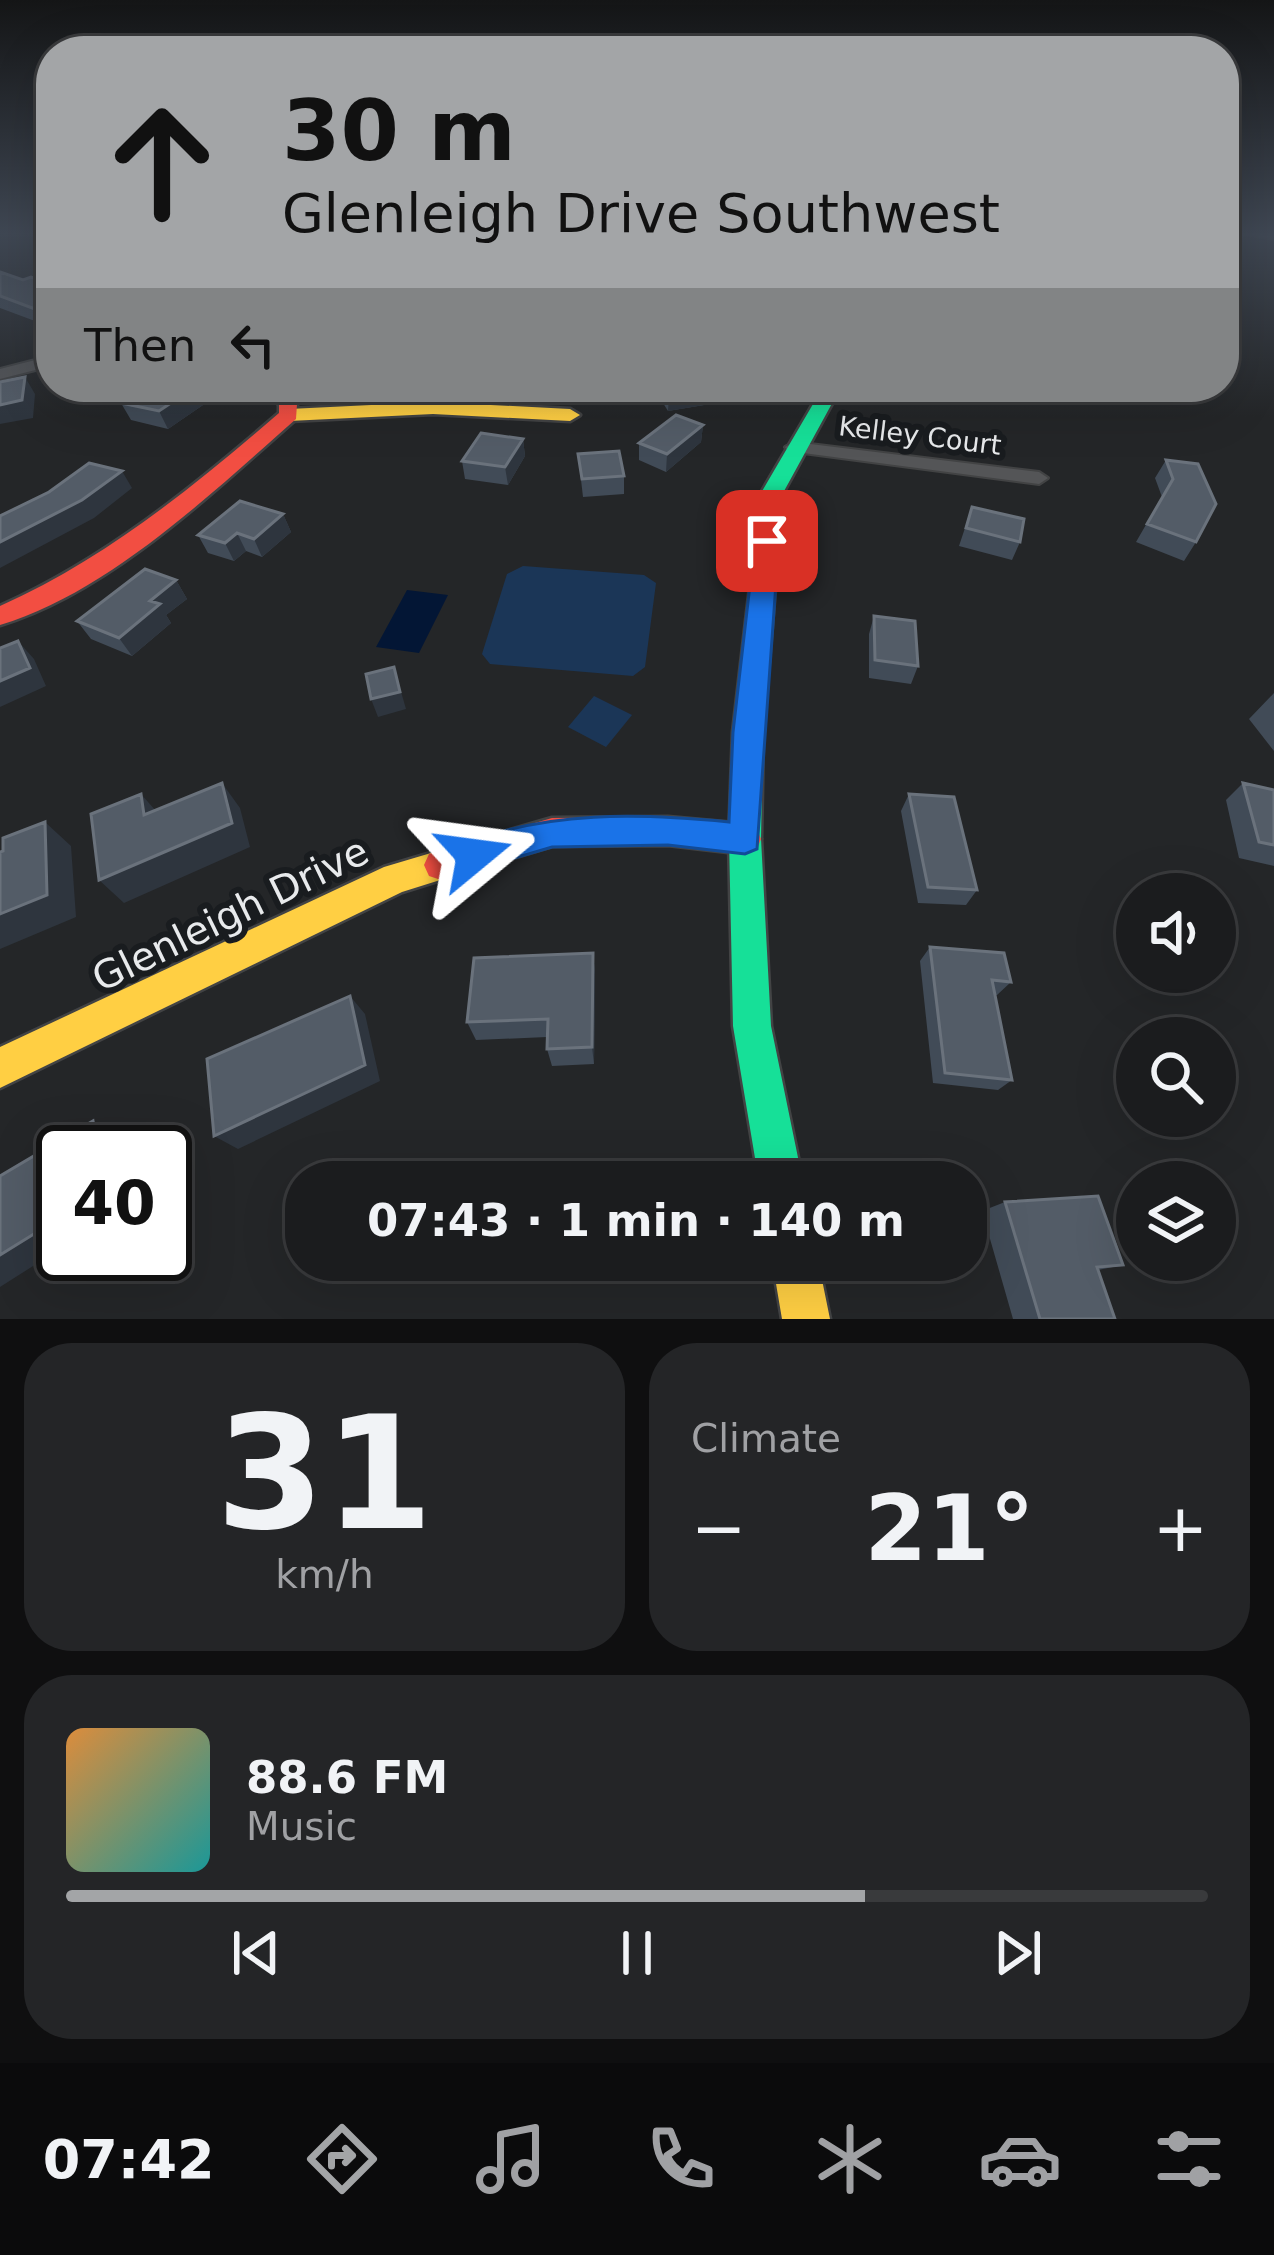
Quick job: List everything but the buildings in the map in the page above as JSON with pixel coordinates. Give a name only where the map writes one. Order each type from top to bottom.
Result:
[{"type":"street","points":[[0,374],[36,365]]},
{"type":"street","points":[[286,402],[289,415]]},
{"type":"street","points":[[777,1161],[752,1026],[745,839],[748,732],[772,494],[822,402]]},
{"type":"street","points":[[0,616],[41,602],[141,538],[289,415],[433,408],[570,415]]},
{"type":"street","name":"Kelley Court","points":[[794,447],[1039,478]]},
{"type":"street","name":"Glenleigh Drive","points":[[0,1068],[396,878],[552,832],[641,831],[745,839]]},
{"type":"street","points":[[799,1281],[806,1319]]},
{"type":"shaded area","points":[[523,566],[644,575],[656,583],[645,667],[633,676],[490,664],[482,654],[507,574]]},
{"type":"shaded area","points":[[407,590],[448,595],[419,653],[376,647]]},
{"type":"shaded area","points":[[594,696],[632,715],[606,747],[568,727]]},
{"type":"traffic: fast","points":[[777,1161],[752,1026],[745,839],[748,732],[772,493],[824,402]]},
{"type":"traffic: slow","points":[[289,415],[433,408],[570,415]]},
{"type":"traffic: slow","points":[[0,1068],[396,878],[441,865]]},
{"type":"traffic: slow","points":[[799,1281],[806,1319]]},
{"type":"traffic: jam","points":[[0,616],[80,576],[153,528],[289,415],[286,402]]},
{"type":"traffic: jam","points":[[441,865],[552,832],[668,831],[745,839]]},
{"type":"route","points":[[474,855],[552,832],[668,831],[745,839],[748,732],[767,541]]}]
